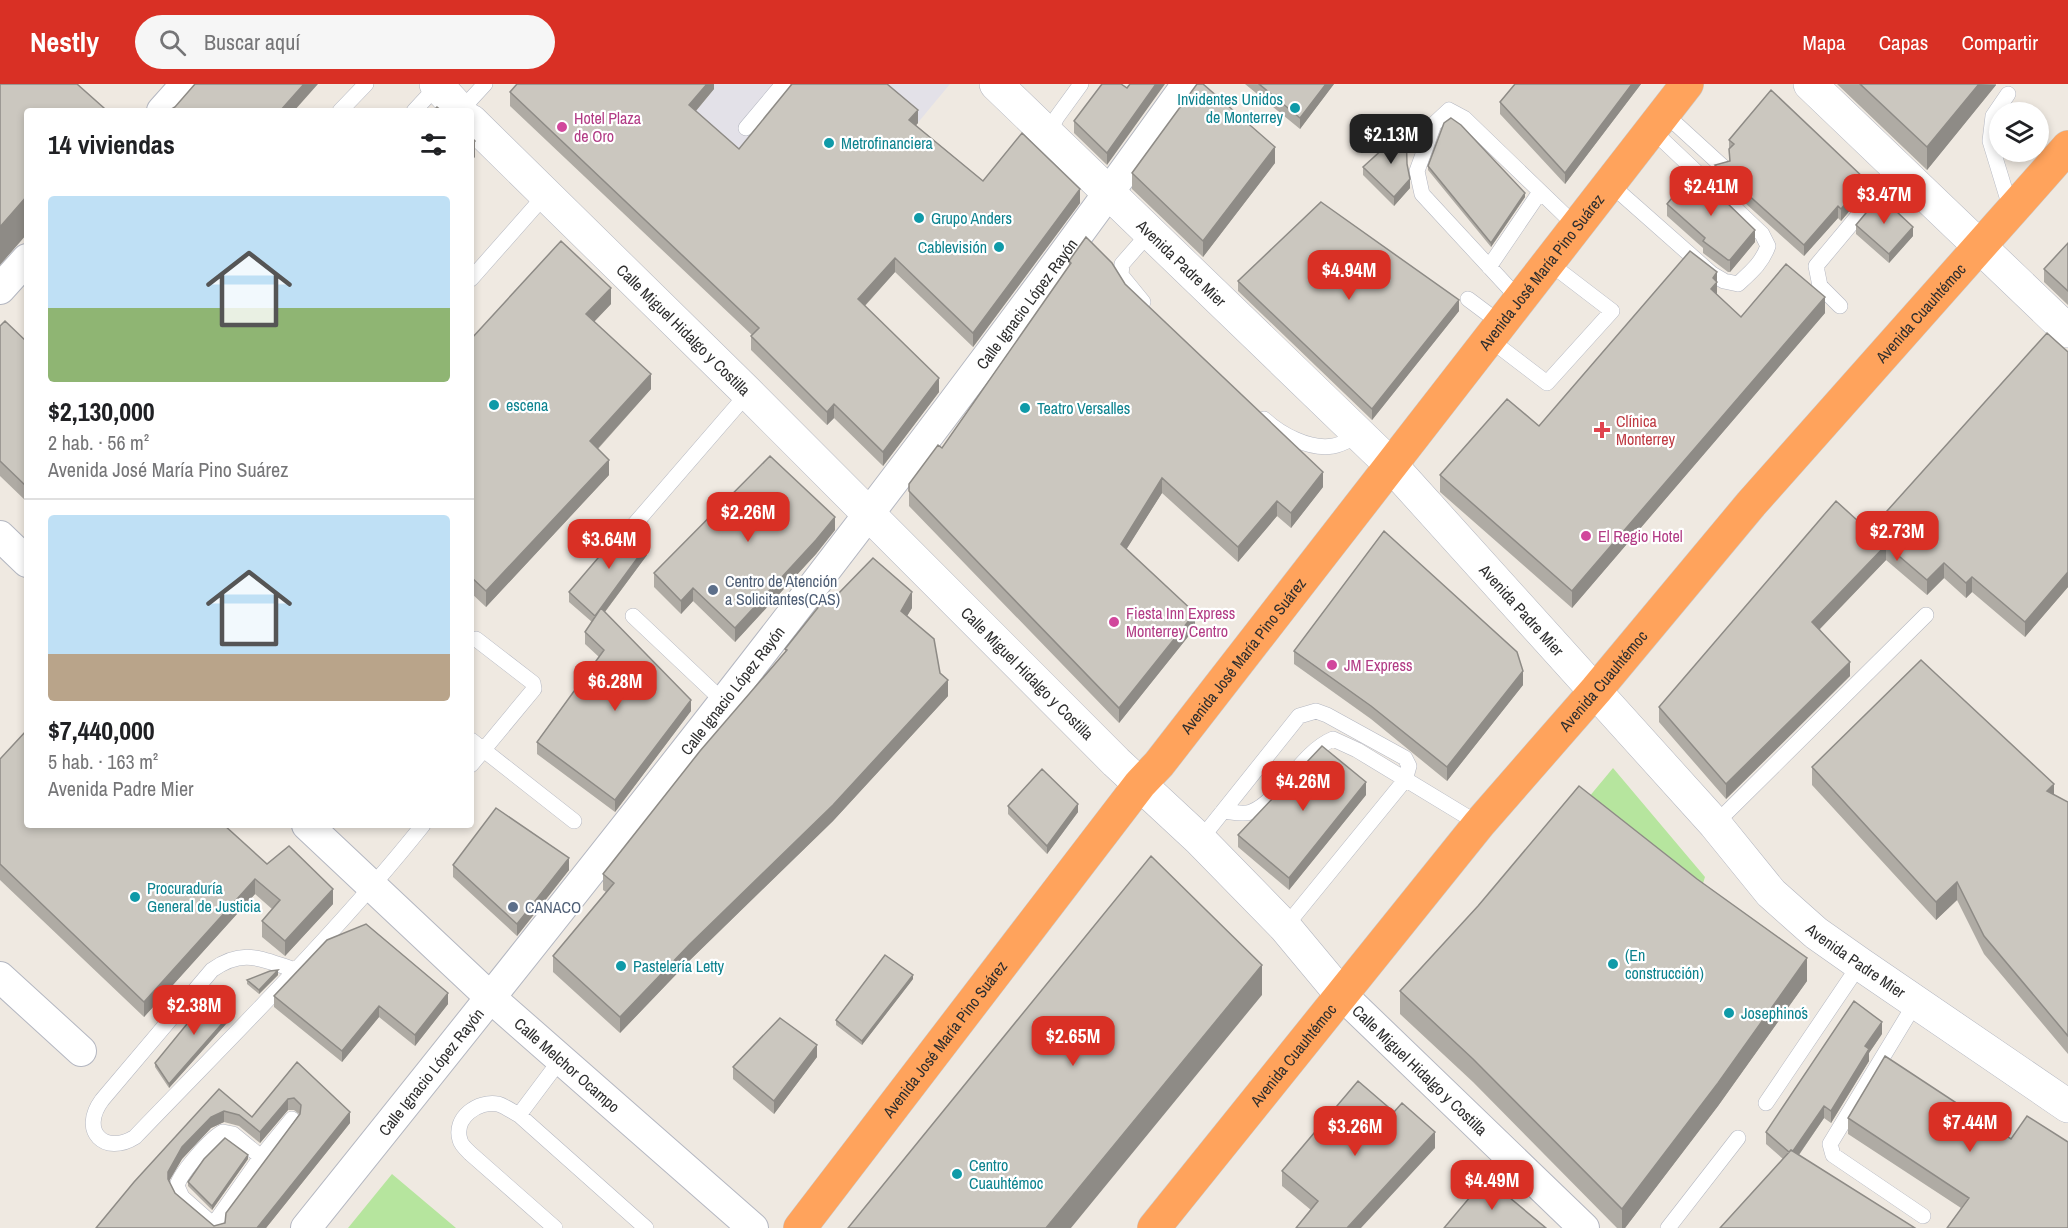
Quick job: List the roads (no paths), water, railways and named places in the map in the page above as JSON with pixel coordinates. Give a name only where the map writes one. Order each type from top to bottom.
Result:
[{"type":"highway","name":"Avenida José María Pino Suárez","points":[[800,1228],[1140,784],[1159,764],[1687,84]]},
{"type":"highway","name":"Avenida Cuauhtémoc","points":[[1154,1228],[1340,993],[1479,824],[1596,690],[1751,504],[1978,245],[2068,147]]},
{"type":"street","points":[[165,108],[186,84]]},
{"type":"street","name":"Avenida Padre Mier","points":[[996,84],[1108,194],[1150,232],[1206,274],[1359,435],[1390,464],[1596,690],[1715,824],[1771,893],[1816,933],[2066,1101]]},
{"type":"street","name":"Calle Ignacio López Rayón","points":[[306,1228],[491,998],[722,700],[870,514],[1187,84]]},
{"type":"street","points":[[1810,84],[2068,331]]},
{"type":"street","points":[[438,85],[458,108]]},
{"type":"street","name":"Calle Miguel Hidalgo y Costilla","points":[[474,124],[1140,784],[1200,840],[1285,927],[1340,993],[1584,1228]]},
{"type":"street","points":[[0,289],[24,262]]},
{"type":"street","points":[[0,536],[24,559]]},
{"type":"street","name":"Calle Melchor Ocampo","points":[[310,828],[491,998],[753,1228]]},
{"type":"street","points":[[0,977],[81,1051]]},
{"type":"lane","points":[[343,108],[366,84]]},
{"type":"lane","points":[[464,108],[485,84]]},
{"type":"lane","points":[[746,128],[783,84]]},
{"type":"lane","points":[[1048,135],[1057,117],[1081,84]]},
{"type":"lane","points":[[417,108],[438,85]]},
{"type":"lane","points":[[2008,94],[1993,116],[1990,141],[2011,210]]},
{"type":"lane","points":[[1548,262],[1612,311],[1547,383],[1502,320],[1489,267],[1422,194],[1417,171],[1434,124],[1449,110],[1464,118],[1576,226]]},
{"type":"lane","points":[[1658,121],[1722,166]]},
{"type":"lane","points":[[1609,183],[1712,274],[1724,281],[1738,284],[1764,257],[1768,246],[1762,234],[1658,121]]},
{"type":"lane","points":[[1840,306],[1820,286],[1817,279],[1818,252],[1898,168]]},
{"type":"lane","points":[[1489,267],[1540,192]]},
{"type":"lane","points":[[474,276],[546,194]]},
{"type":"lane","points":[[1150,232],[1122,264],[1121,276],[1132,292],[1156,315]]},
{"type":"lane","points":[[1468,299],[1502,320]]},
{"type":"lane","points":[[633,526],[748,393]]},
{"type":"lane","points":[[1252,408],[1274,428],[1315,445],[1334,446],[1359,435]]},
{"type":"lane","points":[[1715,824],[1926,615]]},
{"type":"lane","points":[[633,616],[722,700]]},
{"type":"lane","points":[[474,639],[533,683],[534,689],[477,745],[574,821]]},
{"type":"lane","points":[[1200,840],[1299,716],[1316,711],[1405,758],[1409,766],[1405,780],[1285,927]]},
{"type":"lane","points":[[1223,811],[1251,812],[1263,804],[1316,749],[1333,739],[1479,824]]},
{"type":"lane","points":[[296,970],[240,956],[227,959],[213,970],[102,1100],[94,1111],[93,1131],[102,1140],[116,1144],[127,1143],[135,1137],[296,970],[373,888],[421,828]]},
{"type":"lane","points":[[1766,1103],[1860,964]]},
{"type":"lane","points":[[1916,1002],[1830,1144],[1833,1155],[1923,1216]]},
{"type":"lane","points":[[519,1115],[561,1059]]},
{"type":"lane","points":[[555,1228],[471,1155],[460,1141],[459,1128],[465,1115],[479,1105],[498,1104],[519,1115],[646,1228]]},
{"type":"lane","points":[[261,1157],[233,1134],[223,1132],[215,1137],[182,1175],[177,1186],[182,1197],[215,1226],[261,1157],[292,1119]]},
{"type":"lane","points":[[1668,1228],[1738,1138]]},
{"type":"place","name":"Invidentes Unidos de Monterrey","points":[[1295,108]]},
{"type":"place","name":"Hotel Plaza de Oro","points":[[562,127]]},
{"type":"place","name":"Metrofinanciera","points":[[829,143]]},
{"type":"place","name":"Grupo Anders","points":[[919,218]]},
{"type":"place","name":"Cablevisión","points":[[999,247]]},
{"type":"place","name":"escena","points":[[494,405]]},
{"type":"place","name":"Teatro Versalles","points":[[1025,408]]},
{"type":"place","name":"Clínica Monterrey","points":[[1602,430]]},
{"type":"place","name":"El Regio Hotel","points":[[1586,536]]},
{"type":"place","name":"Centro de Atención a Solicitantes(CAS)","points":[[713,590]]},
{"type":"place","name":"Fiesta Inn Express Monterrey Centro","points":[[1114,622]]},
{"type":"place","name":"JM Express","points":[[1332,665]]},
{"type":"place","name":"Procuraduría General de Justicia","points":[[135,897]]},
{"type":"place","name":"CANACO","points":[[513,907]]},
{"type":"place","name":"(En construcción)","points":[[1613,964]]},
{"type":"place","name":"Pastelería Letty","points":[[621,966]]},
{"type":"place","name":"Josephino´s","points":[[1729,1013]]},
{"type":"place","name":"Centro Cuauhtémoc","points":[[957,1174]]}]
